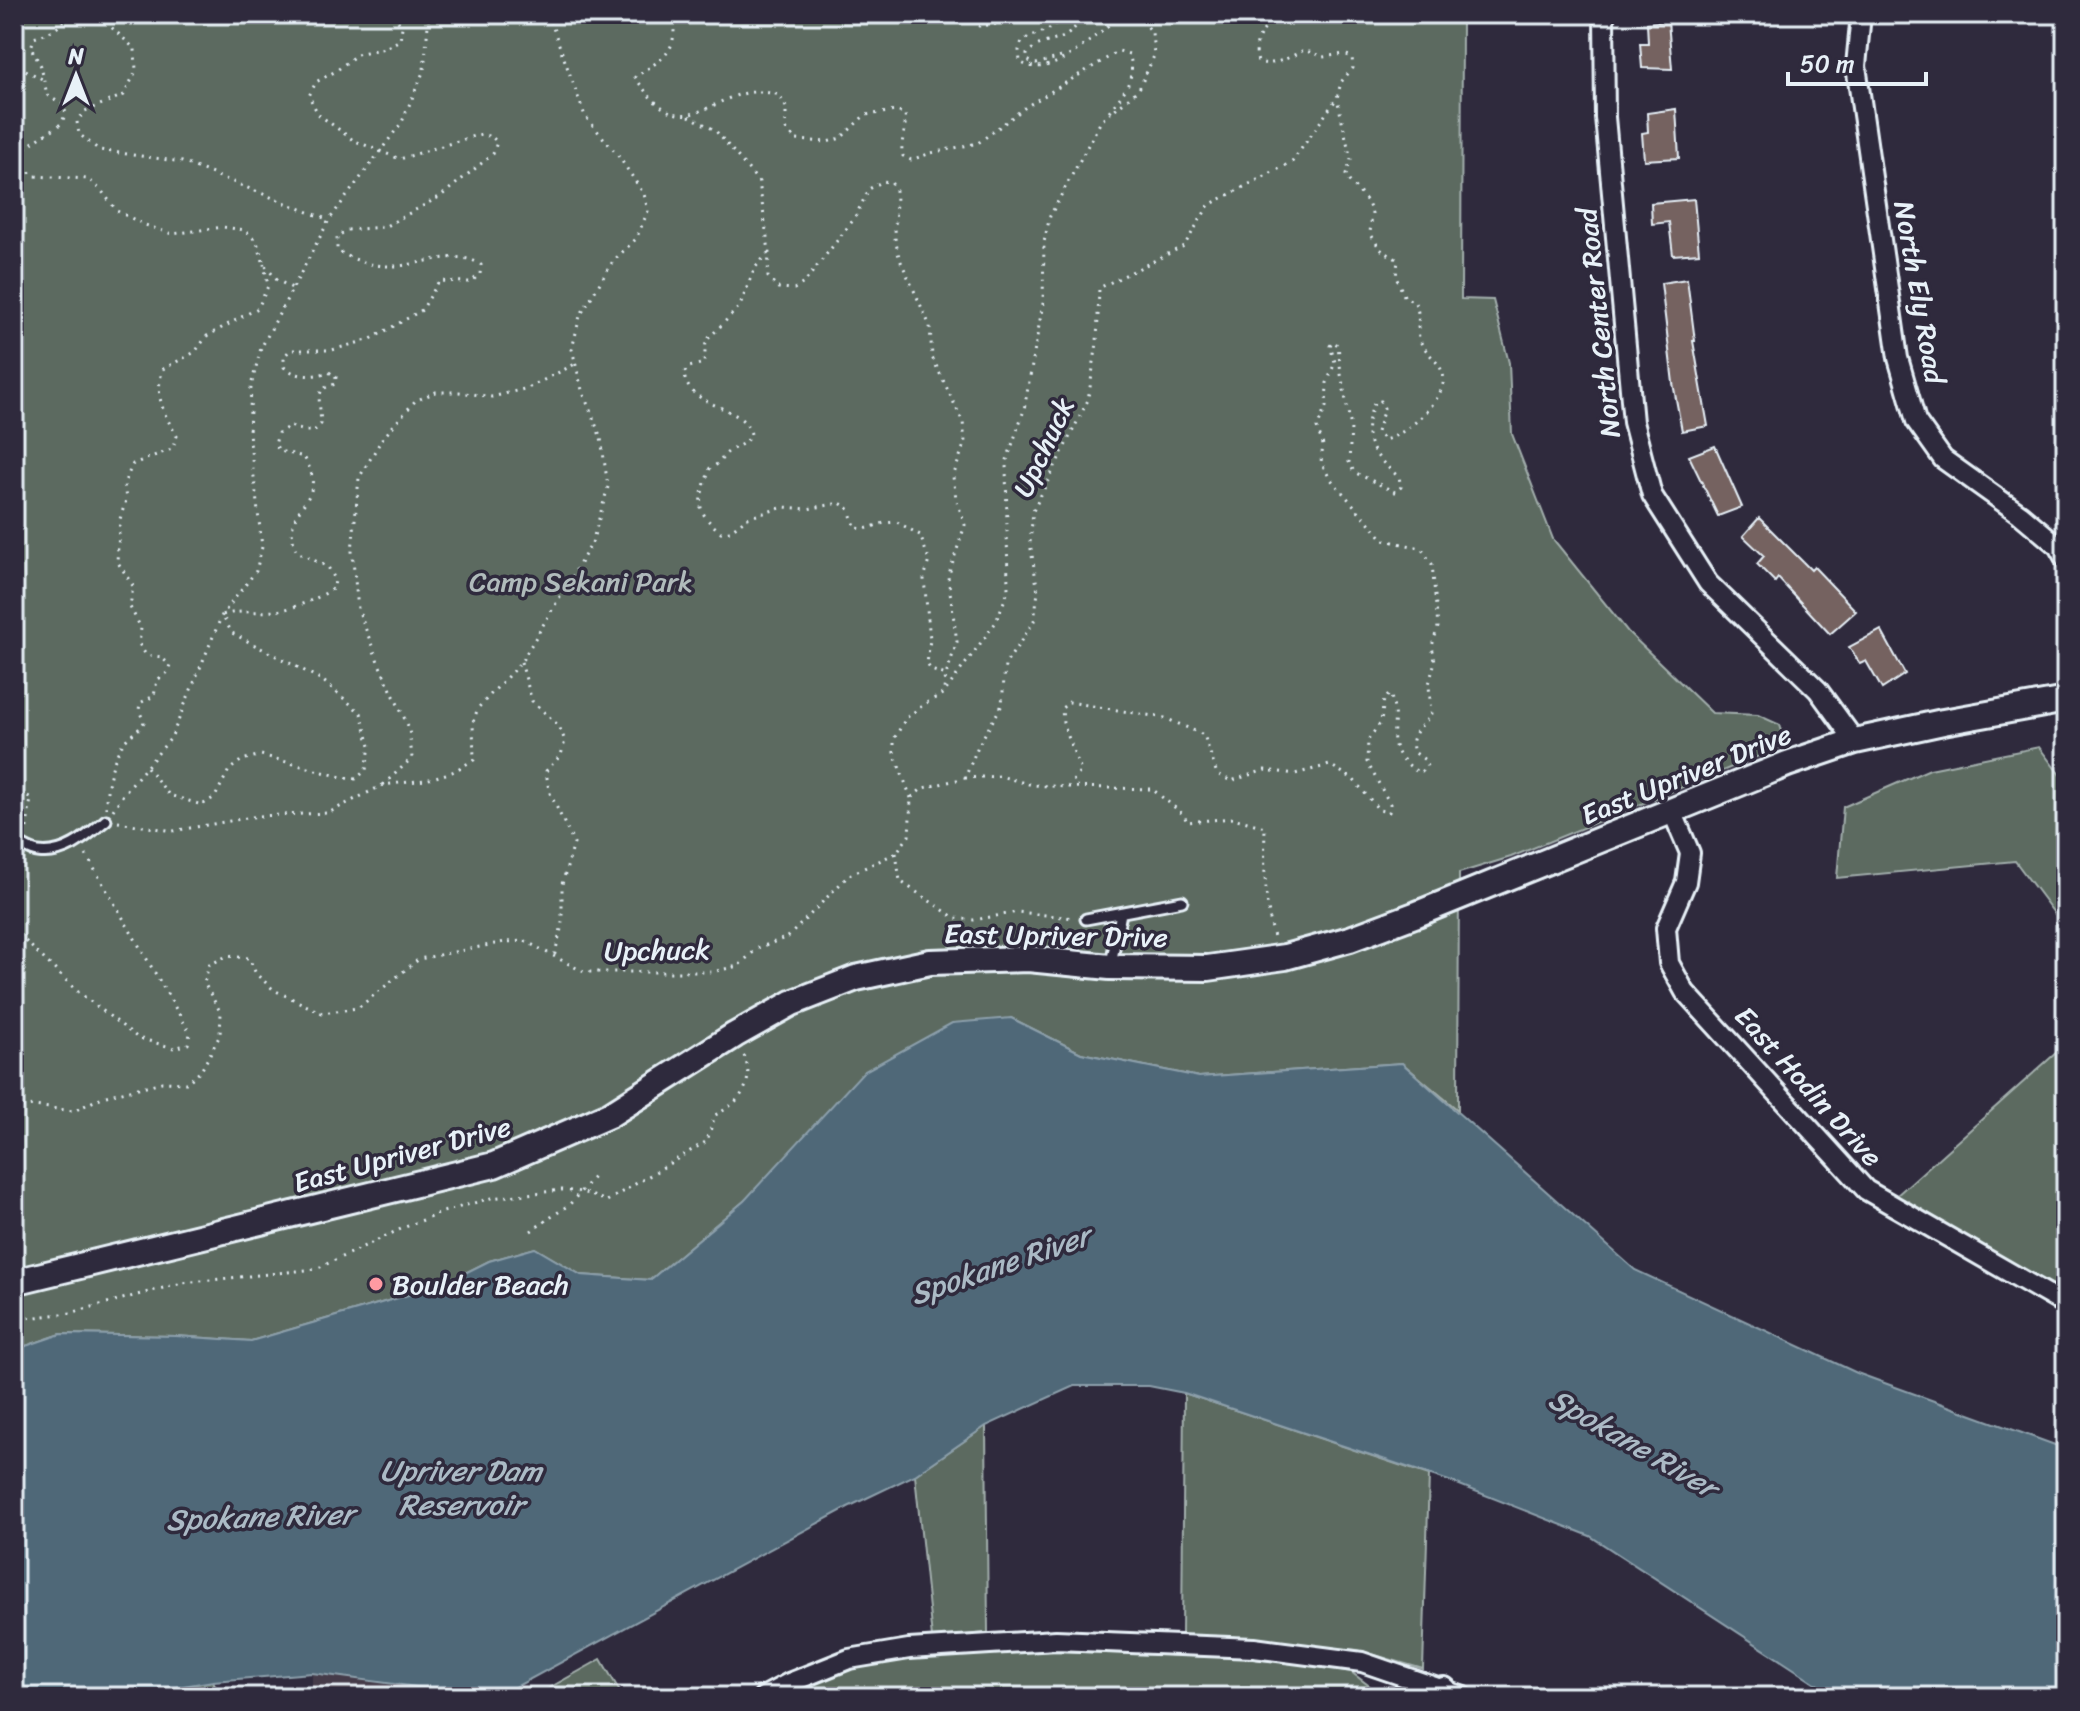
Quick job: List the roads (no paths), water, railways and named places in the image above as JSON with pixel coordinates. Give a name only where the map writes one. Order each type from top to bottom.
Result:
[{"type":"main road","name":"East Upriver Drive","points":[[14,1282],[494,1165],[609,1115],[735,1035],[792,1003],[856,978],[930,962],[1028,959],[1110,967],[1208,968],[1285,957],[1350,939],[1417,914],[1787,764],[1855,741],[2066,700]]},
{"type":"street","name":"North Center Road","points":[[1604,14],[1605,117],[1633,422],[1652,495],[1708,583],[1818,690],[1855,741]]},
{"type":"street","name":"North Ely Road","points":[[1861,14],[1856,66],[1898,358],[1916,421],[1943,459],[2020,514],[2058,546],[2066,560]]},
{"type":"street","name":"East Hodin Drive","points":[[1672,811],[1690,853],[1686,882],[1666,928],[1669,963],[1685,992],[1866,1190],[2066,1305]]},
{"type":"street","points":[[763,1697],[849,1659],[909,1649],[1056,1640],[1254,1648],[1362,1662],[1451,1695]]},
{"type":"lane","points":[[17,843],[37,852],[60,850],[79,842],[106,820]]},
{"type":"lane","points":[[1086,919],[1182,901]]},
{"type":"lane","points":[[1110,967],[1121,913]]},
{"type":"water","name":"Upriver Dam Reservoir","points":[[1011,1018],[1081,1053],[1199,1077],[1402,1063],[1635,1270],[1857,1373],[2066,1449],[2066,1697],[1837,1697],[1590,1536],[1452,1482],[1184,1393],[1149,1386],[1074,1386],[986,1426],[915,1475],[848,1507],[512,1689],[424,1688],[312,1673],[213,1681],[117,1697],[14,1697],[14,1350],[61,1334],[251,1341],[439,1286],[489,1261],[535,1248],[581,1275],[650,1280],[744,1201],[863,1072],[952,1023]]},
{"type":"place","name":"Boulder Beach","points":[[376,1284]]},
{"type":"park label","name":"Camp Sekani Park","points":[[581,581]]},
{"type":"water label","name":"Spokane River","points":[[1000,1265]]},
{"type":"water label","name":"Spokane River","points":[[1633,1443]]},
{"type":"water label","name":"Spokane River","points":[[260,1517]]}]
